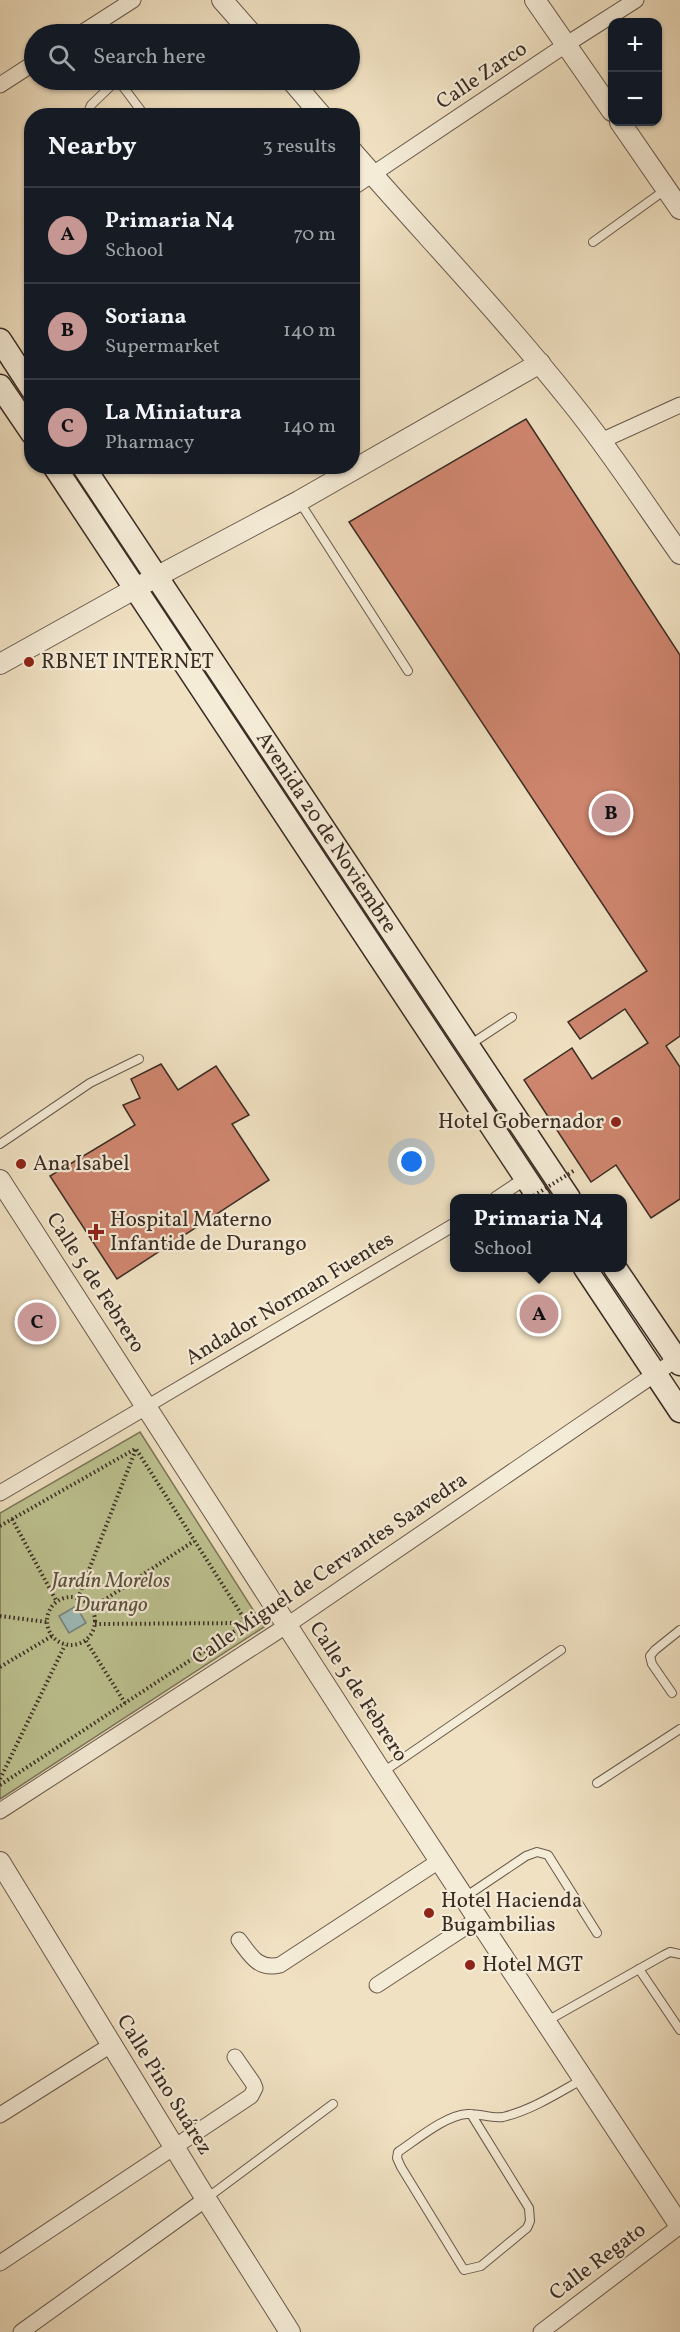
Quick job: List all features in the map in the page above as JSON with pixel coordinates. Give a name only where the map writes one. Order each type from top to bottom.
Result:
[{"type":"main road","points":[[0,340],[24,376]]},
{"type":"main road","points":[[2,394],[24,423]]},
{"type":"main road","name":"Avenida 20 de Noviembre","points":[[59,474],[528,1188]]},
{"type":"main road","name":"Avenida 20 de Noviembre","points":[[88,474],[566,1194]]},
{"type":"main road","points":[[588,1272],[680,1411]]},
{"type":"main road","points":[[618,1272],[679,1360]]},
{"type":"street","points":[[98,24],[133,0]]},
{"type":"street","points":[[222,0],[243,24]]},
{"type":"street","points":[[535,0],[608,105]]},
{"type":"street","name":"Calle Zarco","points":[[360,183],[636,0]]},
{"type":"street","points":[[0,85],[24,69]]},
{"type":"street","points":[[300,90],[315,108]]},
{"type":"street","points":[[623,126],[680,209]]},
{"type":"street","points":[[360,160],[540,363],[601,441],[680,554]]},
{"type":"street","points":[[360,466],[540,363]]},
{"type":"street","points":[[2,394],[24,388]]},
{"type":"street","points":[[601,441],[680,405]]},
{"type":"street","points":[[0,664],[346,474]]},
{"type":"street","name":"Calle 5 de Febrero","points":[[0,1180],[286,1626],[680,2226]]},
{"type":"street","points":[[509,1194],[528,1188]]},
{"type":"street","name":"Andador Norman Fuentes","points":[[146,1407],[450,1227]]},
{"type":"street","name":"Calle Miguel de Cervantes Saavedra","points":[[0,1811],[286,1626],[679,1360]]},
{"type":"street","points":[[0,1492],[146,1407]]},
{"type":"street","points":[[239,1940],[255,1962],[263,1966],[280,1965],[439,1861]]},
{"type":"street","name":"Calle Pino Suárez","points":[[0,1862],[290,2332]]},
{"type":"street","points":[[378,1985],[478,1919]]},
{"type":"street","points":[[0,2115],[111,2045]]},
{"type":"street","points":[[0,2263],[244,2101],[254,2092],[254,2083],[235,2057]]},
{"type":"street","points":[[21,2332],[206,2199]]},
{"type":"street","name":"Calle Regato","points":[[541,2332],[680,2226]]},
{"type":"lane","points":[[89,108],[107,90]]},
{"type":"lane","points":[[126,90],[139,108]]},
{"type":"lane","points":[[593,242],[667,189]]},
{"type":"lane","points":[[299,501],[408,671]]},
{"type":"lane","points":[[467,1046],[512,1017]]},
{"type":"lane","points":[[0,1144],[90,1083],[139,1059]]},
{"type":"lane","points":[[672,1694],[652,1664],[650,1656],[680,1630]]},
{"type":"lane","points":[[382,1773],[561,1650]]},
{"type":"lane","points":[[597,1783],[680,1729]]},
{"type":"lane","points":[[464,1898],[526,1856],[537,1852],[548,1855],[597,1933]]},
{"type":"lane","points":[[545,2022],[670,1952],[680,1954]]},
{"type":"lane","points":[[639,1969],[680,2030]]},
{"type":"lane","points":[[471,2114],[529,2208],[530,2222],[527,2228],[481,2266],[464,2270],[397,2158],[398,2152],[450,2119],[471,2114],[501,2118],[529,2108],[583,2079]]},
{"type":"lane","points":[[206,2199],[333,2104]]},
{"type":"path","points":[[528,1188],[575,1170]]},
{"type":"path","points":[[0,1526],[136,1449]]},
{"type":"path","points":[[136,1449],[247,1623]]},
{"type":"path","points":[[78,1598],[136,1449]]},
{"type":"path","points":[[12,1519],[57,1602]]},
{"type":"path","points":[[92,1608],[194,1541]]},
{"type":"path","points":[[63,1598],[78,1598],[92,1608],[95,1624],[86,1641],[72,1646],[64,1645],[52,1636],[47,1622],[51,1607],[63,1598]]},
{"type":"path","points":[[0,1616],[47,1622]]},
{"type":"path","points":[[95,1624],[247,1623]]},
{"type":"path","points":[[0,1785],[247,1623]]},
{"type":"path","points":[[0,1667],[52,1636]]},
{"type":"path","points":[[86,1641],[125,1703]]},
{"type":"path","points":[[0,1779],[64,1645]]},
{"type":"green space","name":"Jardín Morelos Durango","points":[[140,1432],[264,1627],[0,1799],[0,1513]]},
{"type":"water","points":[[76,1606],[86,1623],[69,1633],[59,1616]]},
{"type":"building","points":[[526,419],[680,655],[680,1036],[666,1046],[680,1067],[680,1199],[651,1218],[616,1165],[591,1182],[524,1080],[572,1048],[592,1079],[648,1043],[625,1009],[580,1039],[568,1022],[647,971],[349,522]]},
{"type":"building","points":[[161,1064],[178,1090],[216,1066],[249,1115],[232,1124],[269,1180],[117,1279],[50,1176],[135,1125],[123,1105],[140,1098],[131,1079]]},
{"type":"place","name":"RBNET INTERNET","points":[[29,662]]},
{"type":"place","name":"Soriana","points":[[611,813]]},
{"type":"place","name":"Hotel Gobernador","points":[[616,1122]]},
{"type":"place","name":"Ana Isabel","points":[[21,1164]]},
{"type":"place","name":"Hospital Materno Infantide de Durango","points":[[96,1232]]},
{"type":"place","name":"Primaria N4","points":[[539,1314]]},
{"type":"place","name":"La Miniatura","points":[[37,1322]]},
{"type":"place","name":"Hotel Hacienda Bugambilias","points":[[429,1913]]},
{"type":"place","name":"Hotel MGT","points":[[470,1965]]}]
